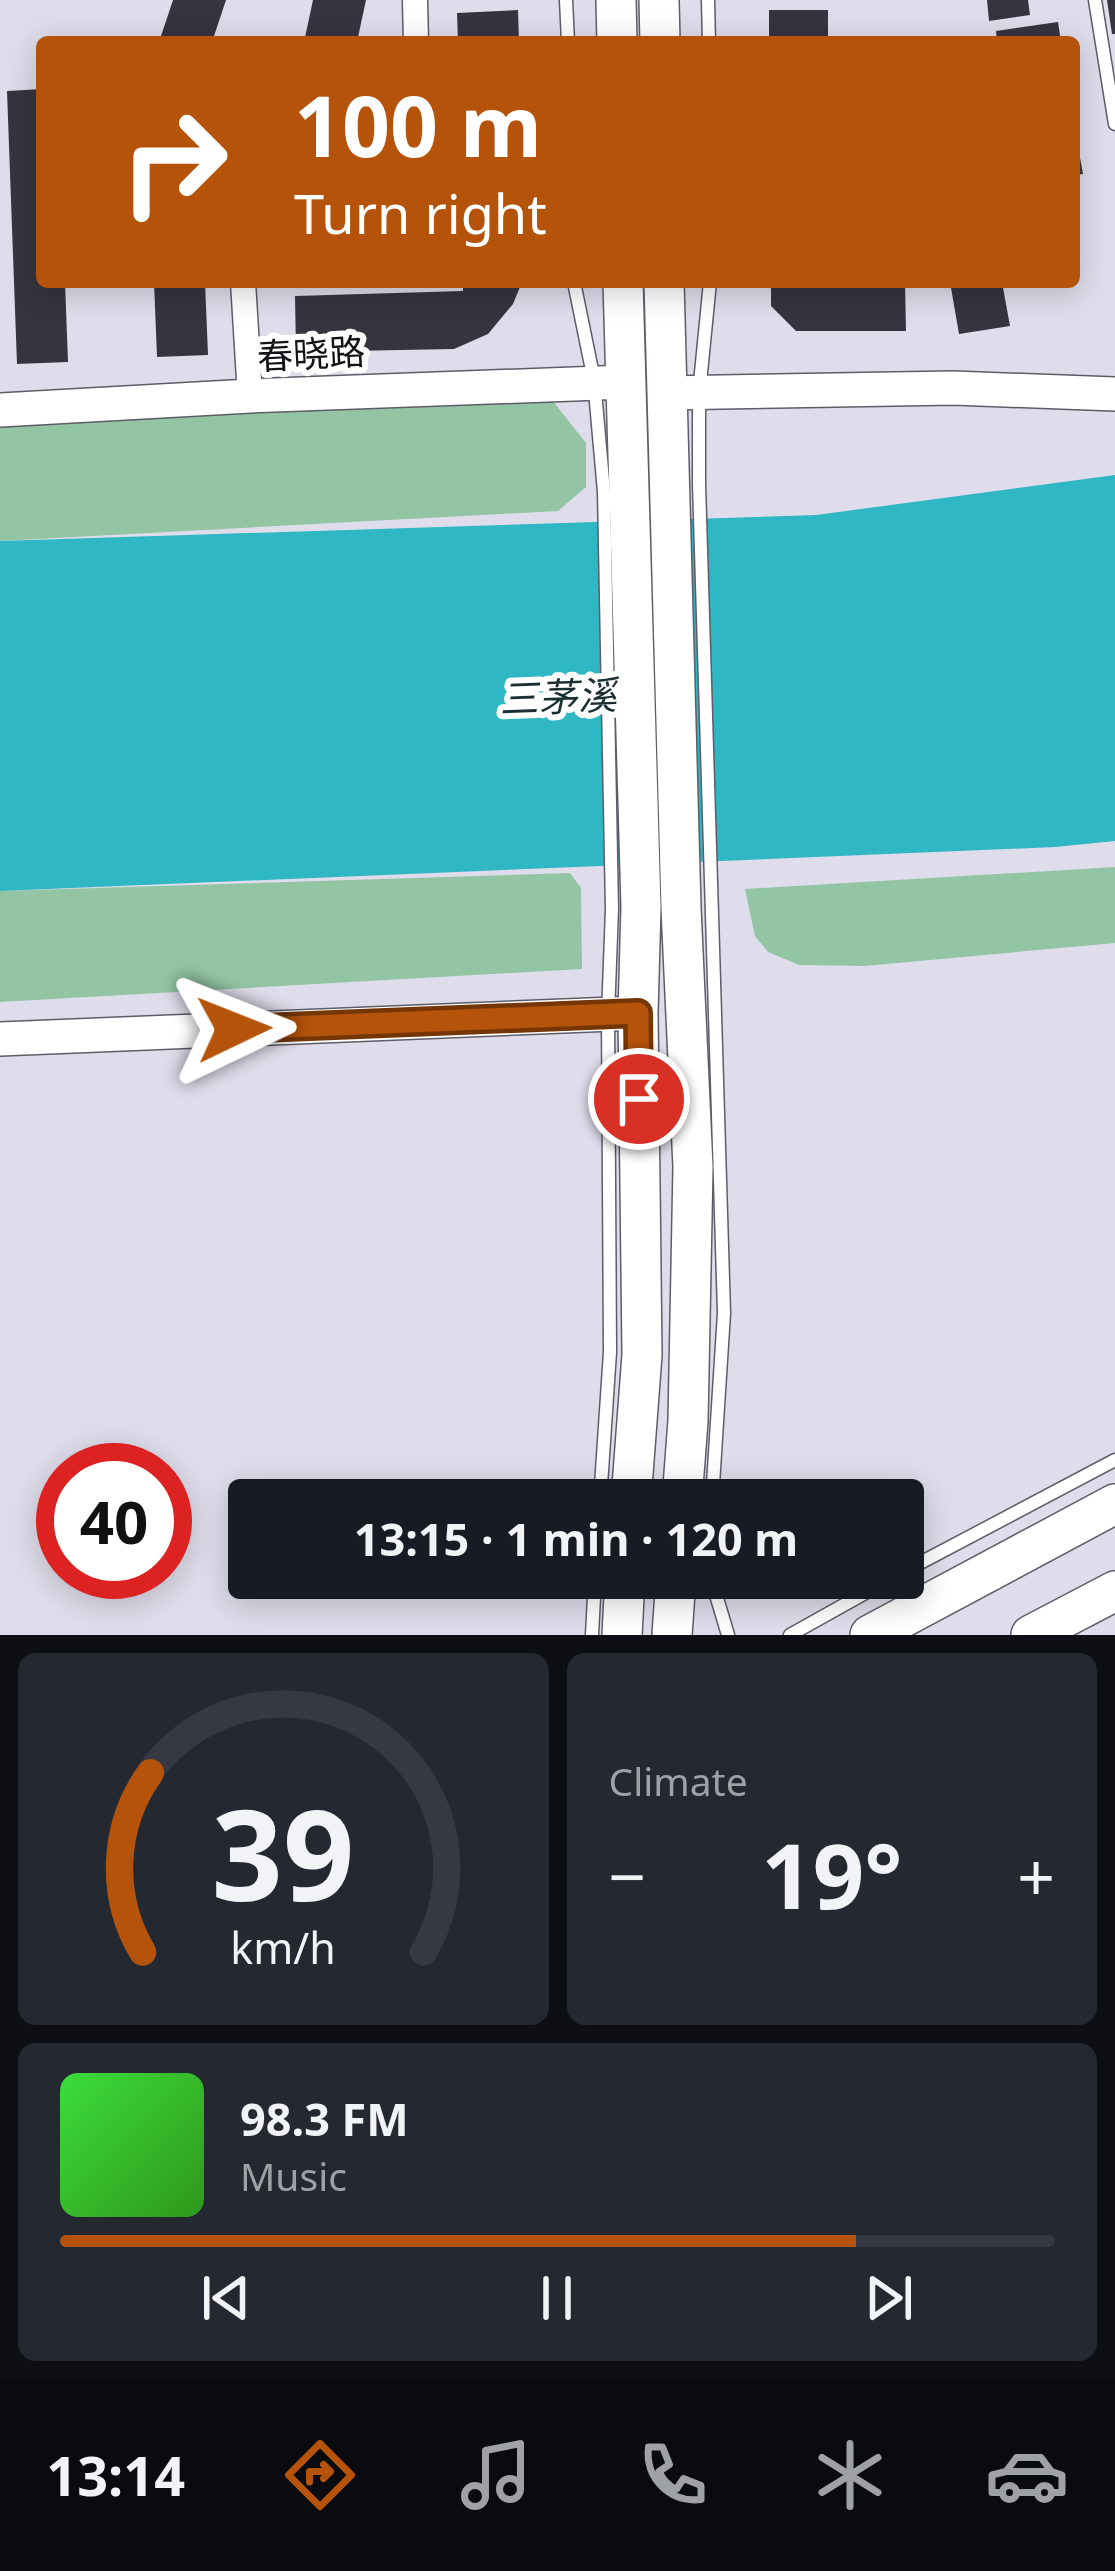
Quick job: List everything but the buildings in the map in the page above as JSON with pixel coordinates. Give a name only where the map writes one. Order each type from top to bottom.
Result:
[{"type":"main road","points":[[616,0],[617,36]]},
{"type":"main road","points":[[659,0],[660,36]]},
{"type":"main road","points":[[622,288],[610,381],[650,485],[696,907],[684,1479]]},
{"type":"main road","points":[[632,1479],[641,1355],[623,1014],[650,485],[682,393],[665,288]]},
{"type":"main road","points":[[870,1635],[1115,1504]]},
{"type":"main road","points":[[1031,1635],[1115,1591]]},
{"type":"main road","points":[[622,1635],[624,1599]]},
{"type":"main road","points":[[672,1635],[675,1599]]},
{"type":"street","points":[[415,0],[416,36]]},
{"type":"street","points":[[242,288],[250,396]]},
{"type":"street","name":"春晓路","points":[[0,410],[610,381]]},
{"type":"street","points":[[682,393],[952,388],[1115,394]]},
{"type":"street","points":[[0,1039],[623,1014]]},
{"type":"lane","points":[[566,0],[568,36]]},
{"type":"lane","points":[[708,0],[709,36]]},
{"type":"lane","points":[[1095,0],[1115,124]]},
{"type":"lane","points":[[576,288],[610,381]]},
{"type":"lane","points":[[682,393],[708,288]]},
{"type":"lane","points":[[696,907],[724,1312],[713,1479]]},
{"type":"lane","points":[[601,1479],[623,1014]]},
{"type":"lane","points":[[924,1561],[1115,1460]]},
{"type":"lane","points":[[592,1635],[595,1599]]},
{"type":"lane","points":[[717,1599],[728,1635]]},
{"type":"lane","points":[[790,1635],[854,1599]]},
{"type":"green space","points":[[552,400],[586,443],[586,487],[558,511],[0,541],[0,419]]},
{"type":"green space","points":[[1115,867],[1115,943],[865,966],[799,965],[768,952],[755,936],[745,889]]},
{"type":"green space","points":[[570,873],[581,888],[582,969],[0,1002],[0,891]]},
{"type":"water","name":"三茅溪","points":[[1115,475],[1115,841],[0,891],[0,541],[816,515]]},
{"type":"route","points":[[234,1029],[638,1013],[639,1099]]}]
